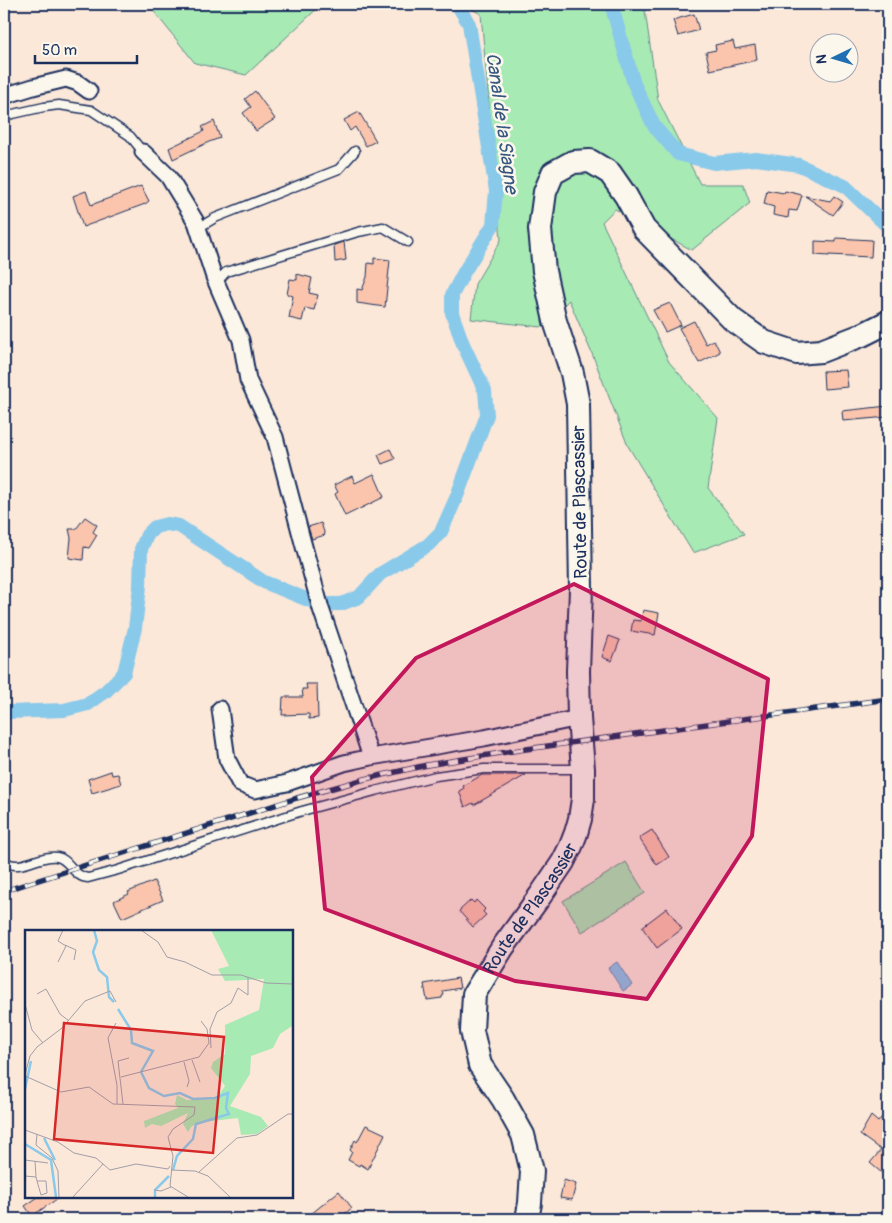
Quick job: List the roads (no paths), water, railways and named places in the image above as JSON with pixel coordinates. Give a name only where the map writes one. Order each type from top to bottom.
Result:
[{"type":"street","points":[[4,96],[66,79],[78,83],[89,92]]},
{"type":"street","points":[[143,152],[168,176],[196,222],[216,282],[241,340],[248,380],[274,437],[321,609],[371,757]]},
{"type":"street","name":"Route de Plascassier","points":[[527,1219],[532,1171],[523,1135],[503,1099],[480,1065],[472,1031],[474,994],[503,946],[555,875],[571,846],[580,819],[583,799],[578,671],[581,589],[578,404],[572,373],[555,321],[544,271],[540,229],[545,192],[553,173],[573,162],[590,162],[610,173],[626,196],[644,229],[733,320],[764,342],[797,353],[821,351],[888,322]]},
{"type":"street","points":[[220,708],[228,759],[240,784],[255,790],[287,783],[344,763],[484,738],[579,718]]},
{"type":"lane","points":[[4,116],[59,104],[91,110],[130,136],[143,152]]},
{"type":"lane","points":[[198,228],[215,218],[339,169],[355,151]]},
{"type":"lane","points":[[216,282],[226,272],[358,232],[383,227],[408,242]]},
{"type":"lane","points":[[4,861],[20,865],[44,858],[59,857],[66,861],[82,878],[88,878],[302,811],[436,776],[484,769],[583,769]]},
{"type":"lane","points":[[4,1216],[8,1219]]},
{"type":"water","points":[[617,962],[632,985],[623,991],[608,968]]},
{"type":"waterway","name":"Canal de la Siagne","points":[[323,604],[341,604],[359,597],[380,574],[428,545],[441,532],[457,496],[487,415],[485,391],[463,344],[452,313],[452,295],[493,225],[496,191],[469,24],[457,4]]},
{"type":"waterway","name":"Canal de la Siagne","points":[[611,4],[634,84],[654,126],[678,154],[714,163],[756,159],[799,165],[845,186],[888,227]]},
{"type":"waterway","name":"Canal de la Siagne","points":[[4,715],[9,712],[64,710],[88,704],[106,691],[124,673],[135,628],[140,586],[141,549],[147,535],[155,527],[167,524],[179,526],[264,582],[318,604]]},
{"type":"railway","points":[[4,891],[297,798],[365,779],[427,765],[519,750],[888,699]]}]
